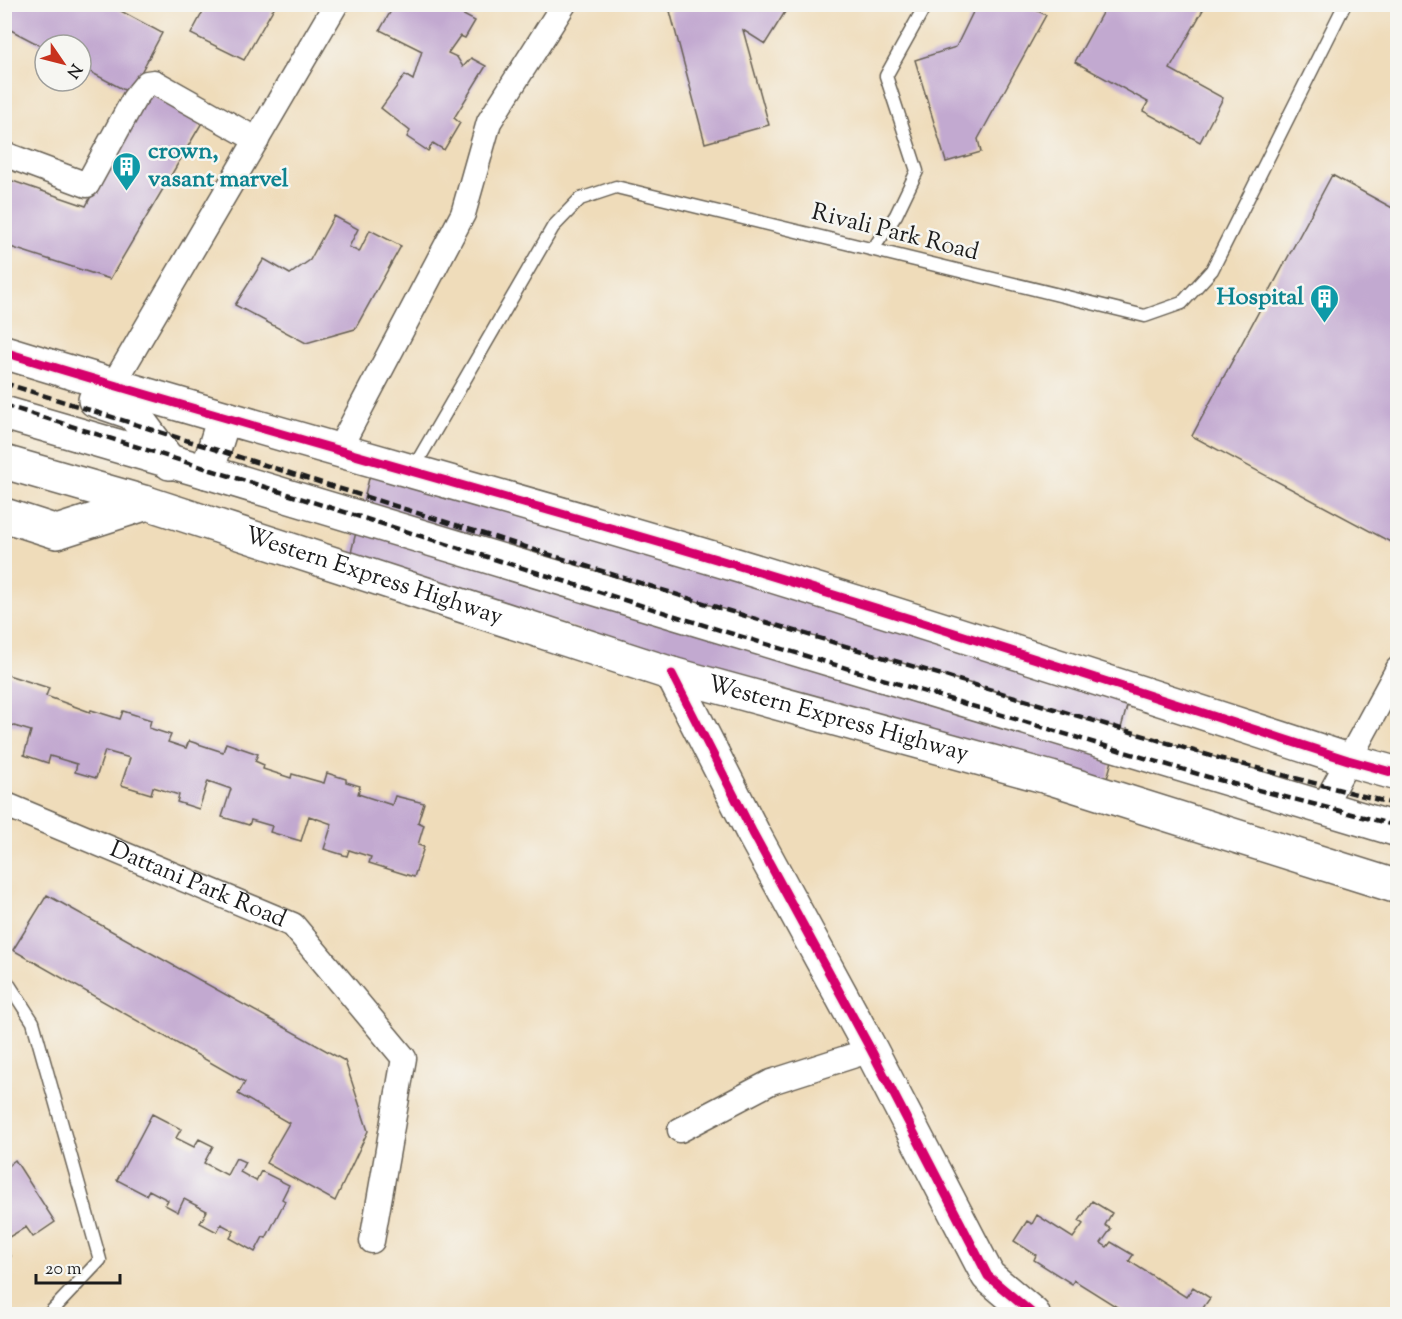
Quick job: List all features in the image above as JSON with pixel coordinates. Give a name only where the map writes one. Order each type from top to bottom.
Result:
[{"type":"main road","points":[[4,352],[109,394],[133,413],[170,463]]},
{"type":"main road","points":[[4,372],[224,418],[789,581],[1013,650],[1348,760],[1398,774]]},
{"type":"main road","name":"Western Express Highway","points":[[4,413],[61,428],[170,463],[207,472],[1398,830]]},
{"type":"main road","points":[[207,472],[224,418]]},
{"type":"main road","name":"Western Express Highway","points":[[4,462],[147,504],[672,674],[1050,778],[1398,887]]},
{"type":"main road","points":[[4,515],[57,531],[147,504]]},
{"type":"main road","points":[[672,674],[988,1276],[1033,1314]]},
{"type":"street","points":[[109,394],[336,4]]},
{"type":"street","points":[[338,451],[463,214],[489,122],[564,4]]},
{"type":"street","points":[[4,154],[87,185],[134,99],[147,83],[154,82],[257,140]]},
{"type":"street","points":[[1323,807],[1398,669]]},
{"type":"street","name":"Dattani Park Road","points":[[4,804],[293,925],[404,1058],[372,1241]]},
{"type":"street","points":[[680,1130],[771,1082],[871,1050]]},
{"type":"lane","points":[[873,249],[896,214],[917,171],[886,76],[926,4]]},
{"type":"lane","name":"Rivali Park Road","points":[[411,472],[553,227],[580,199],[616,187],[1145,316],[1182,303],[1212,270],[1345,4]]},
{"type":"lane","points":[[4,977],[33,1022],[100,1260],[49,1314]]},
{"type":"building","points":[[5,4],[108,4],[162,33],[130,93],[93,73],[93,33],[33,33],[33,42],[5,27]]},
{"type":"building","points":[[207,4],[276,4],[244,60],[191,34]]},
{"type":"building","points":[[395,4],[443,4],[475,21],[465,38],[460,36],[448,53],[457,57],[463,67],[471,58],[486,66],[454,118],[460,123],[444,150],[433,143],[428,151],[407,137],[410,131],[381,108],[405,75],[413,80],[422,51],[380,30]]},
{"type":"building","points":[[691,4],[790,4],[765,44],[743,30],[769,125],[705,143],[670,11]]},
{"type":"building","points":[[977,4],[1024,4],[1046,15],[978,139],[981,152],[946,162],[915,60],[956,47]]},
{"type":"building","points":[[1107,4],[1198,4],[1204,8],[1170,69],[1223,98],[1200,142],[1143,111],[1148,102],[1075,62]]},
{"type":"building","name":"crown, vasant marvel","points":[[145,91],[203,121],[110,279],[4,245],[4,178],[86,206]]},
{"type":"building","name":"Hospital","points":[[1332,175],[1398,211],[1396,545],[1192,436]]},
{"type":"building","points":[[334,216],[358,229],[349,247],[359,252],[370,230],[401,246],[355,329],[306,343],[235,305],[264,259],[290,274],[310,260]]},
{"type":"building","points":[[372,466],[1131,692],[1105,786],[349,561]]},
{"type":"building","points":[[8,675],[49,688],[46,696],[90,712],[91,710],[120,719],[123,711],[151,720],[149,728],[171,735],[168,742],[186,748],[189,741],[223,752],[226,743],[258,754],[255,761],[264,765],[263,769],[291,778],[292,774],[324,783],[327,773],[360,786],[358,794],[392,805],[395,796],[424,803],[418,822],[424,825],[418,845],[424,847],[414,877],[369,863],[371,857],[349,850],[347,856],[324,849],[332,824],[309,816],[301,841],[270,832],[272,826],[251,820],[249,825],[222,817],[231,789],[208,781],[199,809],[177,802],[179,795],[153,787],[151,794],[121,785],[130,758],[105,751],[96,778],[75,772],[77,764],[50,756],[48,763],[24,755],[31,731],[4,723],[4,682]]},
{"type":"building","points":[[47,895],[345,1061],[368,1131],[335,1201],[266,1163],[289,1123],[238,1094],[245,1082],[13,950]]},
{"type":"building","points":[[152,1114],[181,1129],[176,1138],[194,1147],[199,1139],[213,1146],[204,1163],[227,1175],[236,1158],[245,1162],[240,1172],[256,1181],[261,1171],[289,1185],[282,1199],[285,1201],[266,1238],[263,1237],[255,1252],[230,1238],[234,1231],[221,1224],[217,1232],[200,1223],[207,1211],[184,1199],[178,1212],[165,1205],[168,1200],[149,1190],[146,1195],[117,1180]]},
{"type":"building","points":[[15,1160],[55,1222],[33,1237],[26,1227],[4,1240],[4,1169]]},
{"type":"building","points":[[1092,1201],[1112,1213],[1105,1225],[1111,1229],[1101,1243],[1107,1247],[1111,1242],[1133,1255],[1129,1261],[1186,1297],[1193,1287],[1210,1298],[1203,1308],[1213,1314],[1128,1314],[1074,1280],[1072,1284],[1034,1260],[1036,1255],[1014,1241],[1027,1221],[1032,1224],[1037,1215],[1073,1238],[1083,1224],[1079,1221]]},
{"type":"building","points":[[4,1252],[11,1256],[5,1266],[11,1271],[4,1280]]},
{"type":"railway","points":[[4,383],[729,611],[1211,756],[1398,805]]},
{"type":"railway","points":[[4,405],[723,631],[1208,777],[1398,826]]},
{"type":"cycle path","points":[[4,352],[736,565],[1398,774]]},
{"type":"cycle path","points":[[672,674],[753,833],[871,1050],[988,1276],[1033,1314]]},
{"type":"place","name":"crown, vasant marvel","points":[[127,192]]},
{"type":"place","name":"Hospital","points":[[1325,324]]}]
